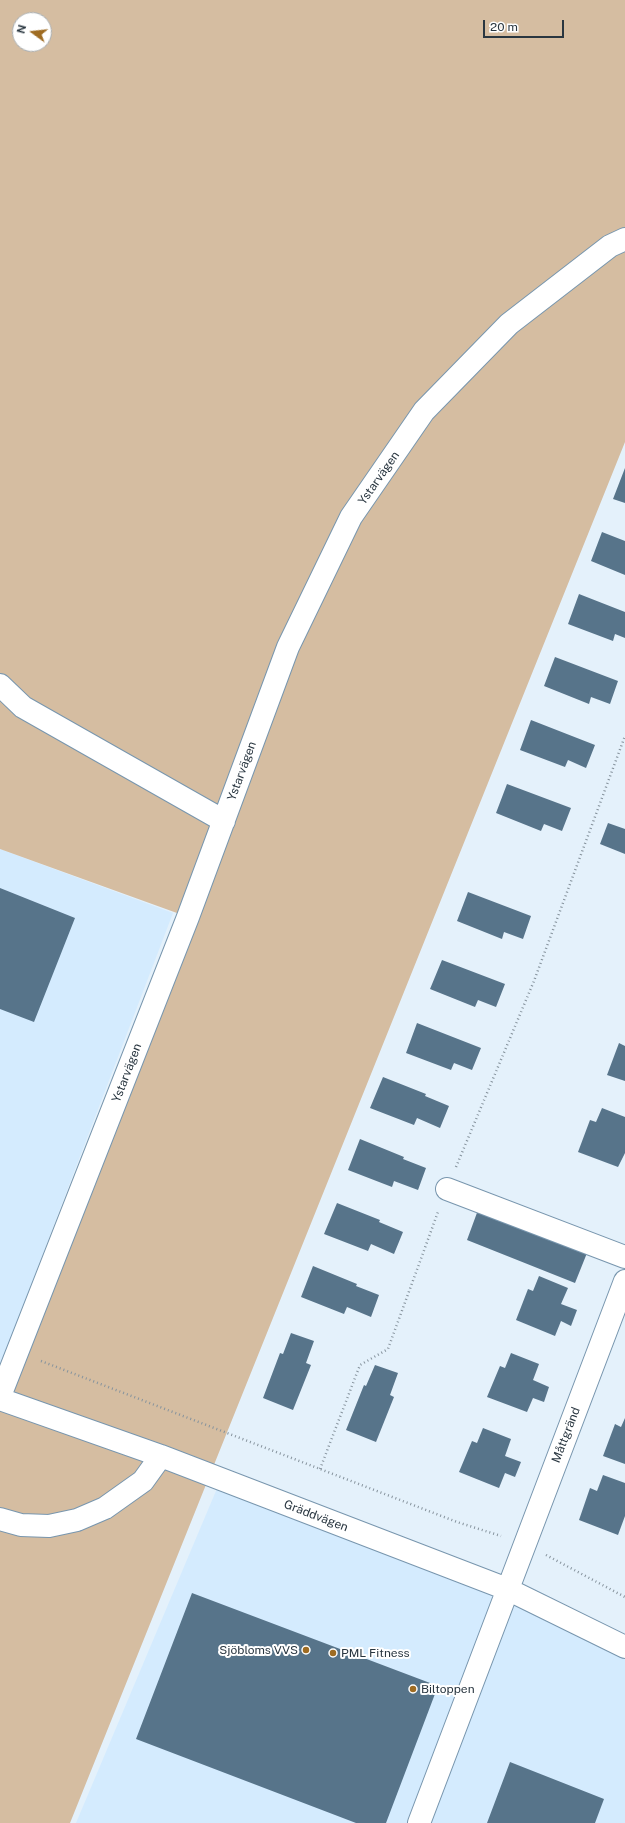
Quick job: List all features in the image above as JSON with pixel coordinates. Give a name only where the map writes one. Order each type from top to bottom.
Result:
[{"type":"street","name":"Ystarvägen","points":[[0,1396],[188,917],[288,647],[352,517],[424,411],[509,324],[610,246],[625,239]]},
{"type":"street","points":[[0,685],[23,707],[224,821]]},
{"type":"street","points":[[447,1189],[625,1257]]},
{"type":"street","name":"Måttgränd","points":[[419,1823],[506,1589],[625,1281]]},
{"type":"street","name":"Gräddvägen","points":[[0,1399],[161,1456],[506,1589],[625,1647]]},
{"type":"street","points":[[0,1519],[21,1525],[49,1526],[77,1520],[105,1508],[143,1481],[161,1456]]},
{"type":"path","points":[[320,1469],[360,1365],[388,1348],[447,1189],[534,981],[625,736]]},
{"type":"path","points":[[18,1352],[457,1522],[524,1543],[625,1597]]},
{"type":"shaded area","points":[[0,0],[625,0],[625,442],[70,1823],[0,1823],[0,1396],[188,917],[0,849]]},
{"type":"shaded area","points":[[0,849],[173,913],[0,1366]]},
{"type":"shaded area","points":[[221,1479],[625,1647],[625,1823],[76,1823]]},
{"type":"building","points":[[625,468],[625,503],[613,499]]},
{"type":"building","points":[[602,532],[625,541],[625,575],[591,561]]},
{"type":"building","points":[[579,594],[625,612],[625,638],[615,634],[613,641],[568,624]]},
{"type":"building","points":[[555,657],[618,681],[610,704],[591,697],[589,704],[544,686]]},
{"type":"building","points":[[531,720],[595,745],[586,768],[568,760],[565,767],[520,750]]},
{"type":"building","points":[[507,784],[571,808],[562,831],[544,824],[541,831],[496,813]]},
{"type":"building","points":[[608,823],[625,829],[625,854],[600,844]]},
{"type":"building","points":[[0,888],[75,918],[34,1022],[0,1009]]},
{"type":"building","points":[[468,892],[531,916],[523,939],[504,932],[502,939],[457,921]]},
{"type":"building","points":[[442,960],[505,984],[496,1007],[478,1000],[475,1007],[430,989]]},
{"type":"building","points":[[417,1023],[481,1048],[472,1070],[454,1063],[451,1070],[406,1053]]},
{"type":"building","points":[[619,1043],[625,1046],[625,1081],[607,1075]]},
{"type":"building","points":[[383,1077],[426,1094],[425,1096],[449,1106],[440,1128],[417,1118],[414,1125],[370,1108]]},
{"type":"building","points":[[602,1108],[625,1117],[625,1153],[618,1167],[578,1152],[590,1120],[596,1122]]},
{"type":"building","points":[[360,1139],[404,1157],[403,1159],[426,1168],[418,1190],[394,1181],[392,1187],[348,1170]]},
{"type":"building","points":[[337,1203],[380,1220],[379,1222],[403,1232],[394,1254],[371,1244],[368,1251],[324,1234]]},
{"type":"building","points":[[478,1210],[587,1253],[575,1283],[467,1240]]},
{"type":"building","points":[[313,1266],[357,1284],[356,1286],[379,1295],[371,1317],[347,1307],[344,1314],[301,1297]]},
{"type":"building","points":[[539,1276],[568,1288],[561,1304],[577,1310],[571,1326],[561,1321],[555,1336],[516,1320],[528,1289],[533,1291]]},
{"type":"building","points":[[291,1333],[314,1341],[306,1363],[311,1365],[293,1410],[263,1398],[280,1353],[283,1354]]},
{"type":"building","points":[[511,1353],[539,1364],[533,1380],[549,1387],[544,1402],[533,1398],[527,1412],[487,1397],[500,1366],[505,1368]]},
{"type":"building","points":[[375,1365],[398,1373],[390,1395],[394,1397],[376,1442],[346,1430],[364,1385],[366,1386]]},
{"type":"building","points":[[625,1418],[625,1464],[603,1456],[615,1424],[621,1427]]},
{"type":"building","points":[[483,1428],[511,1439],[505,1456],[521,1462],[515,1477],[505,1473],[499,1488],[459,1472],[472,1441],[477,1443]]},
{"type":"building","points":[[603,1475],[625,1483],[625,1516],[618,1535],[579,1520],[590,1488],[597,1491]]},
{"type":"building","points":[[192,1593],[438,1686],[386,1823],[356,1823],[136,1739]]},
{"type":"building","points":[[510,1762],[604,1799],[595,1823],[487,1823]]},
{"type":"place","name":"Sjöbloms VVS","points":[[306,1650]]},
{"type":"place","name":"PML Fitness","points":[[333,1653]]},
{"type":"place","name":"Biltoppen","points":[[413,1689]]}]
